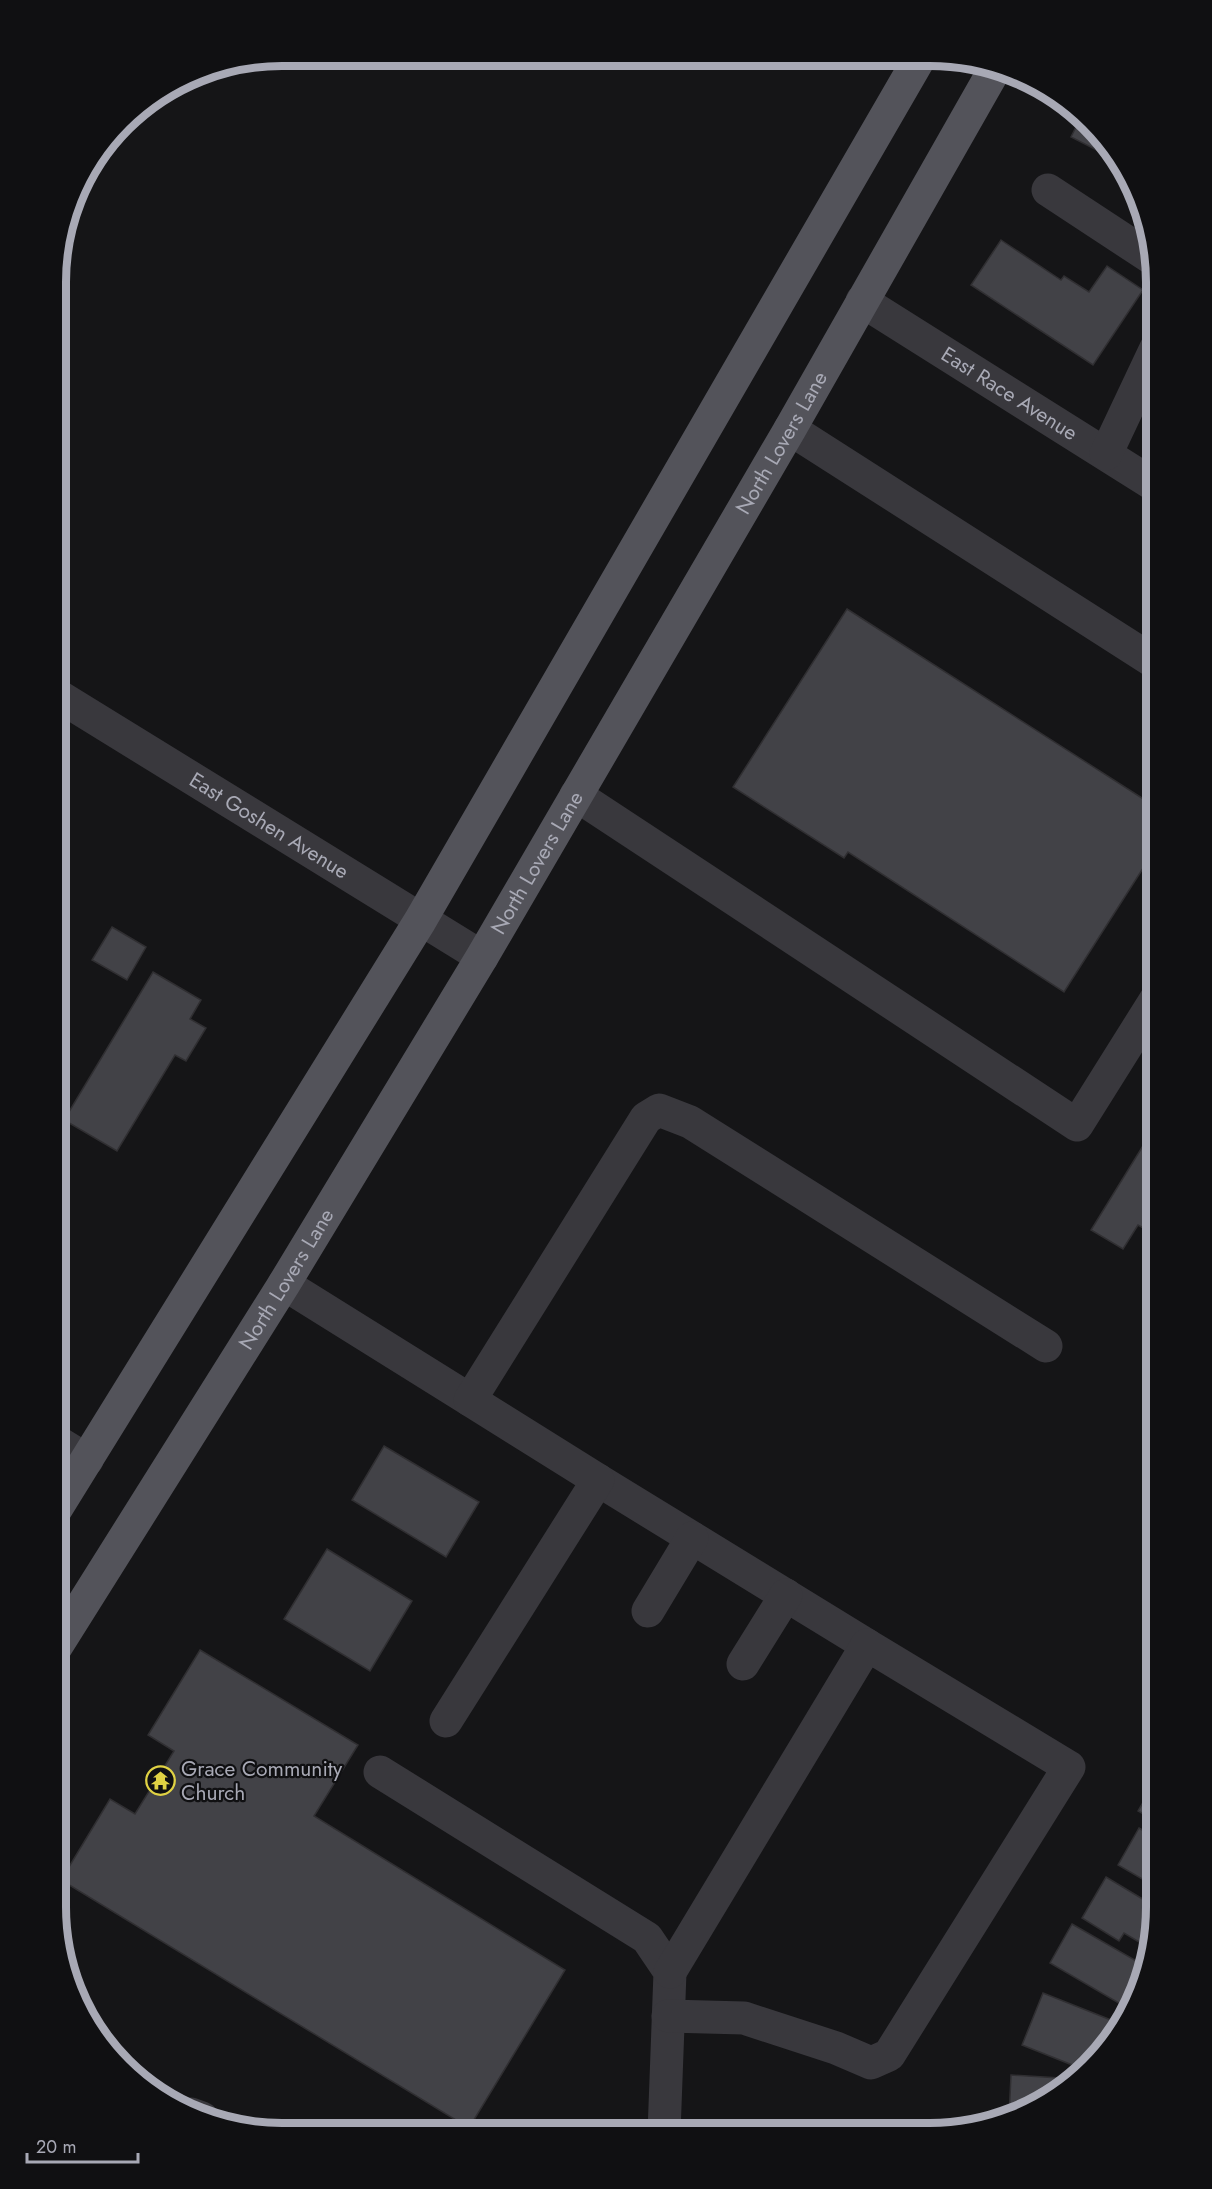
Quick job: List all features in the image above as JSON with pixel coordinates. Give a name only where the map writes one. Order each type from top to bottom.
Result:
[{"type":"main road","points":[[66,1493],[420,921],[915,66]]},
{"type":"main road","name":"North Lovers Lane","points":[[66,1631],[284,1284],[482,957],[790,429],[992,75]]},
{"type":"street","points":[[1048,190],[1144,253]]},
{"type":"street","name":"East Race Avenue","points":[[862,301],[1146,480]]},
{"type":"street","points":[[1106,454],[1146,369]]},
{"type":"street","points":[[790,429],[1146,657]]},
{"type":"street","name":"East Goshen Avenue","points":[[66,701],[420,921],[482,957]]},
{"type":"street","points":[[576,795],[1077,1125],[1146,1015]]},
{"type":"street","points":[[470,1400],[646,1118],[659,1110],[690,1122],[1046,1346]]},
{"type":"street","points":[[284,1284],[692,1538],[1069,1767],[889,2055],[870,2063],[836,2048],[744,2018],[668,2016]]},
{"type":"street","points":[[66,1447],[87,1460]]},
{"type":"street","points":[[446,1722],[598,1479]]},
{"type":"street","points":[[648,1611],[692,1538]]},
{"type":"street","points":[[744,1664],[786,1595]]},
{"type":"street","points":[[664,2123],[670,1972],[867,1645]]},
{"type":"street","points":[[380,1772],[647,1938],[670,1972]]},
{"type":"building","points":[[1077,124],[1103,153],[1071,137]]},
{"type":"building","points":[[1001,240],[1061,280],[1064,276],[1089,292],[1107,266],[1143,290],[1093,365],[971,285]]},
{"type":"building","points":[[847,609],[1146,801],[1146,864],[1064,992],[848,852],[844,858],[733,787]]},
{"type":"building","points":[[112,927],[146,947],[127,980],[92,960]]},
{"type":"building","points":[[153,972],[201,1000],[190,1019],[206,1028],[186,1061],[175,1055],[117,1151],[66,1121],[66,1117]]},
{"type":"building","points":[[1146,1141],[1146,1229],[1138,1225],[1123,1249],[1091,1230]]},
{"type":"building","points":[[384,1446],[479,1502],[446,1557],[352,1500]]},
{"type":"building","points":[[327,1549],[412,1601],[370,1671],[284,1619]]},
{"type":"building","points":[[200,1650],[358,1745],[314,1816],[565,1970],[472,2123],[461,2123],[66,1883],[66,1872],[110,1799],[135,1814],[174,1751],[148,1735]]},
{"type":"building","points":[[1146,1797],[1146,1815],[1138,1811]]},
{"type":"building","points":[[1139,1828],[1146,1832],[1146,1881],[1118,1865]]},
{"type":"building","points":[[1106,1877],[1146,1901],[1143,1944],[1124,1933],[1119,1941],[1082,1918]]},
{"type":"building","points":[[1072,1924],[1139,1962],[1123,2005],[1050,1963]]},
{"type":"building","points":[[1043,1993],[1113,2021],[1083,2060],[1075,2066],[1022,2045]]},
{"type":"building","points":[[1011,2075],[1061,2078],[1050,2087],[1009,2108]]},
{"type":"place","name":"Grace Community Church","points":[[160,1781]]}]
